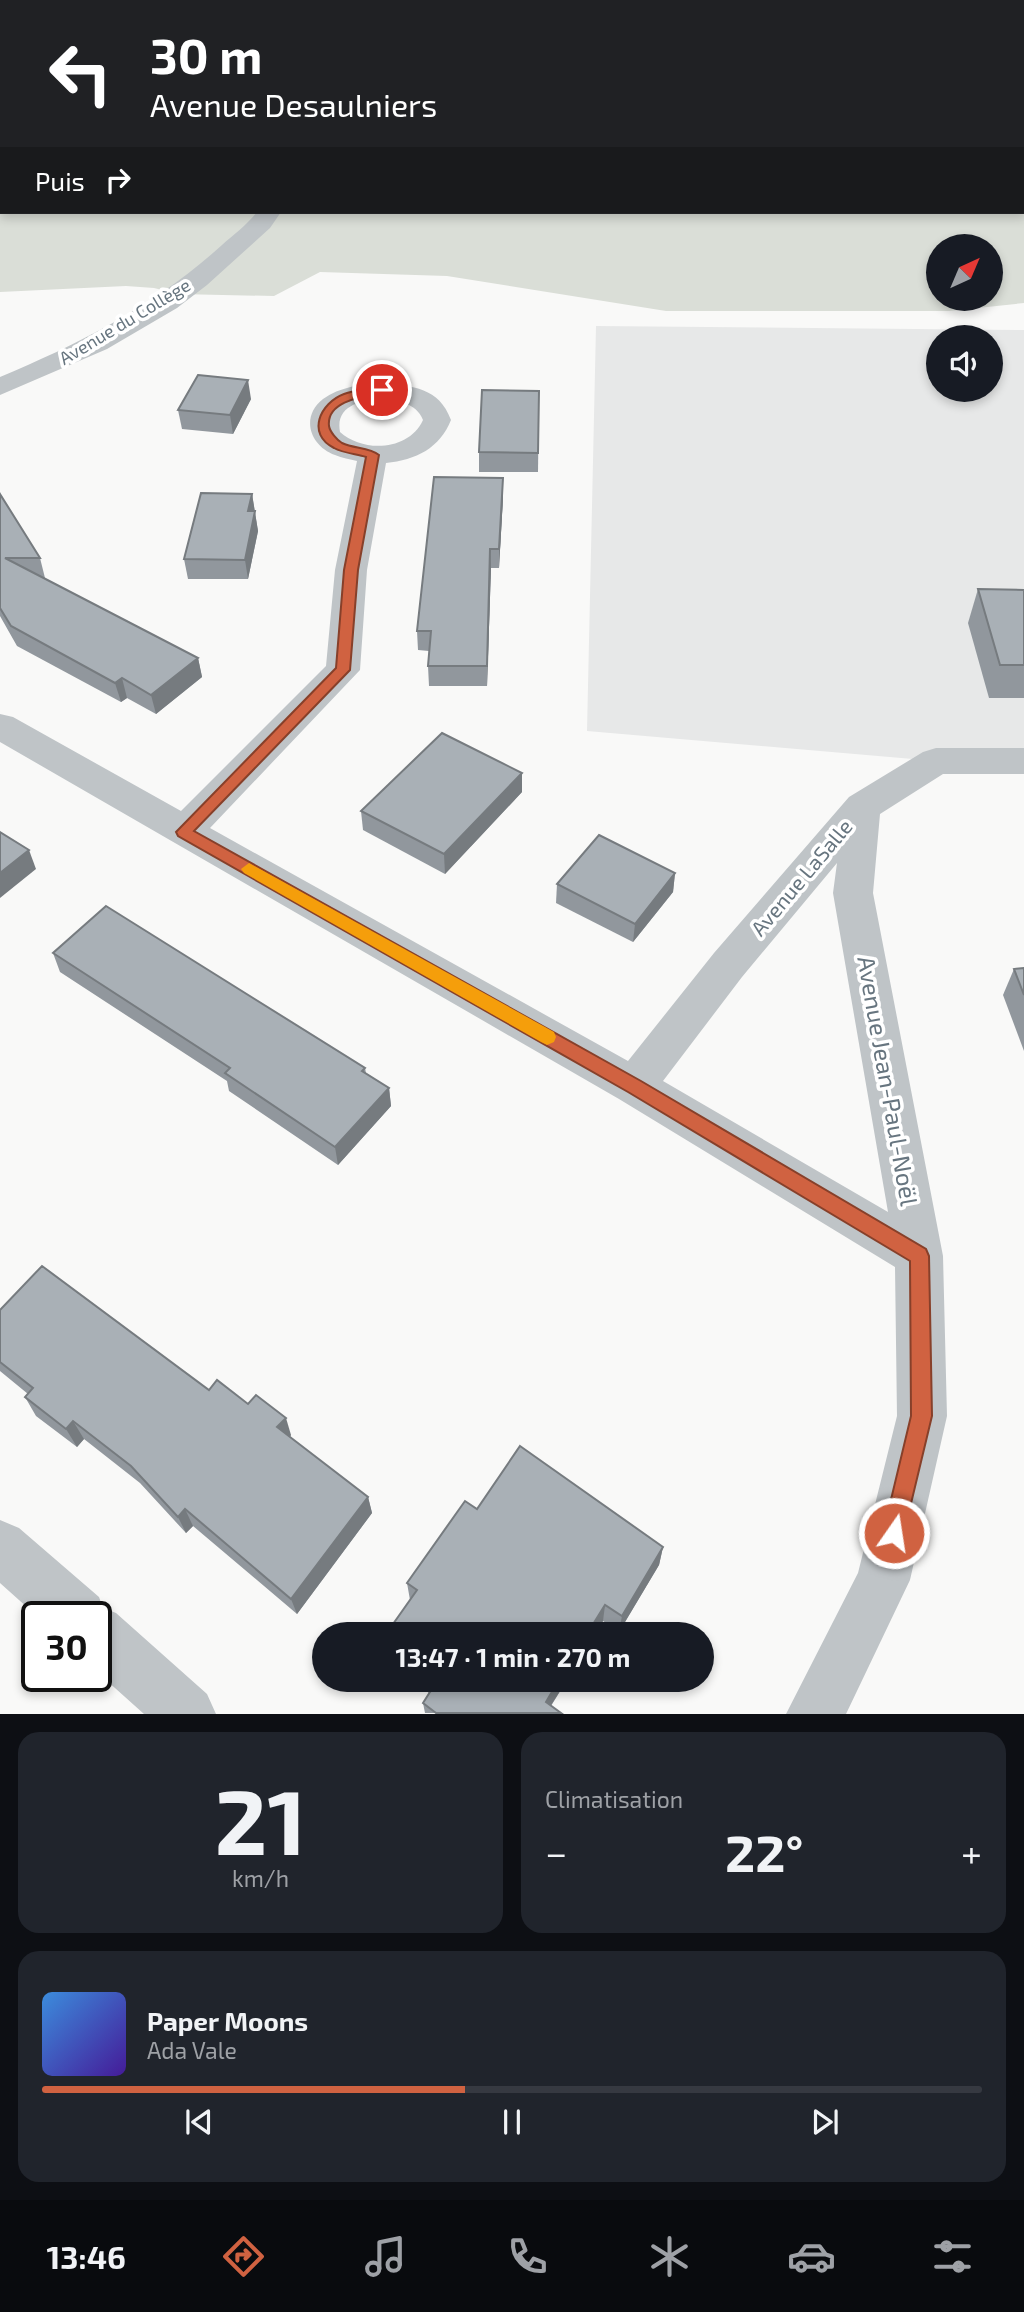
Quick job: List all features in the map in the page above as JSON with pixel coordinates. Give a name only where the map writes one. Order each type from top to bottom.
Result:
[{"type":"street","name":"Avenue du Collège","points":[[0,387],[59,362],[146,314],[188,287],[261,223],[268,214]]},
{"type":"street","points":[[183,832],[343,670],[351,570],[373,455]]},
{"type":"street","points":[[0,726],[634,1086],[919,1256]]},
{"type":"street","name":"Avenue LaSalle","points":[[634,1086],[728,965],[862,807],[936,761],[1024,761]]},
{"type":"street","name":"Avenue Jean-Paul-Noël","points":[[815,1713],[883,1580],[922,1416],[919,1256],[853,893],[862,807]]},
{"type":"street","points":[[0,1547],[61,1601]]},
{"type":"street","points":[[112,1647],[187,1713]]},
{"type":"shaded area","points":[[0,214],[1024,214],[1024,303],[1003,305],[1003,234],[926,234],[926,311],[666,311],[447,276],[320,272],[274,296],[178,294],[154,288],[126,286],[0,292]]},
{"type":"shaded area","points":[[596,326],[926,329],[926,402],[1003,402],[1003,330],[1024,330],[1024,763],[936,761],[587,731]]},
{"type":"building","points":[[198,375],[248,380],[230,415],[178,410]]},
{"type":"building","points":[[482,390],[539,391],[538,453],[479,452]]},
{"type":"building","points":[[434,477],[503,478],[499,549],[490,549],[487,666],[428,666],[431,631],[417,631]]},
{"type":"building","points":[[201,493],[252,494],[248,511],[255,511],[245,560],[184,559]]},
{"type":"building","points":[[0,494],[40,558],[5,558],[198,658],[151,695],[122,678],[115,683],[11,626],[0,608]]},
{"type":"building","points":[[978,589],[1024,590],[1024,665],[1000,665]]},
{"type":"building","points":[[442,733],[522,773],[444,854],[361,811]]},
{"type":"building","points":[[0,832],[29,850],[0,873]]},
{"type":"building","points":[[599,835],[675,873],[635,924],[557,884]]},
{"type":"building","points":[[106,906],[365,1068],[362,1071],[389,1088],[335,1147],[225,1073],[230,1068],[53,953]]},
{"type":"building","points":[[1024,968],[1024,995],[1014,969]]},
{"type":"building","points":[[42,1266],[209,1390],[217,1380],[248,1404],[256,1395],[286,1418],[277,1427],[368,1497],[291,1599],[185,1509],[178,1517],[131,1466],[73,1421],[66,1429],[25,1397],[33,1388],[0,1362],[0,1310]]},
{"type":"building","points":[[520,1446],[663,1547],[622,1616],[605,1605],[594,1622],[394,1622],[417,1590],[407,1583],[465,1501],[477,1509]]},
{"type":"building","points":[[430,1692],[552,1692],[546,1702],[561,1713],[436,1713],[423,1703]]},
{"type":"slow traffic","points":[[249,869],[547,1037]]},
{"type":"route","points":[[382,390],[363,392],[333,405],[325,415],[323,426],[328,437],[338,446],[373,455],[351,570],[343,670],[183,832],[634,1086],[919,1256],[922,1416],[894,1533]]}]
